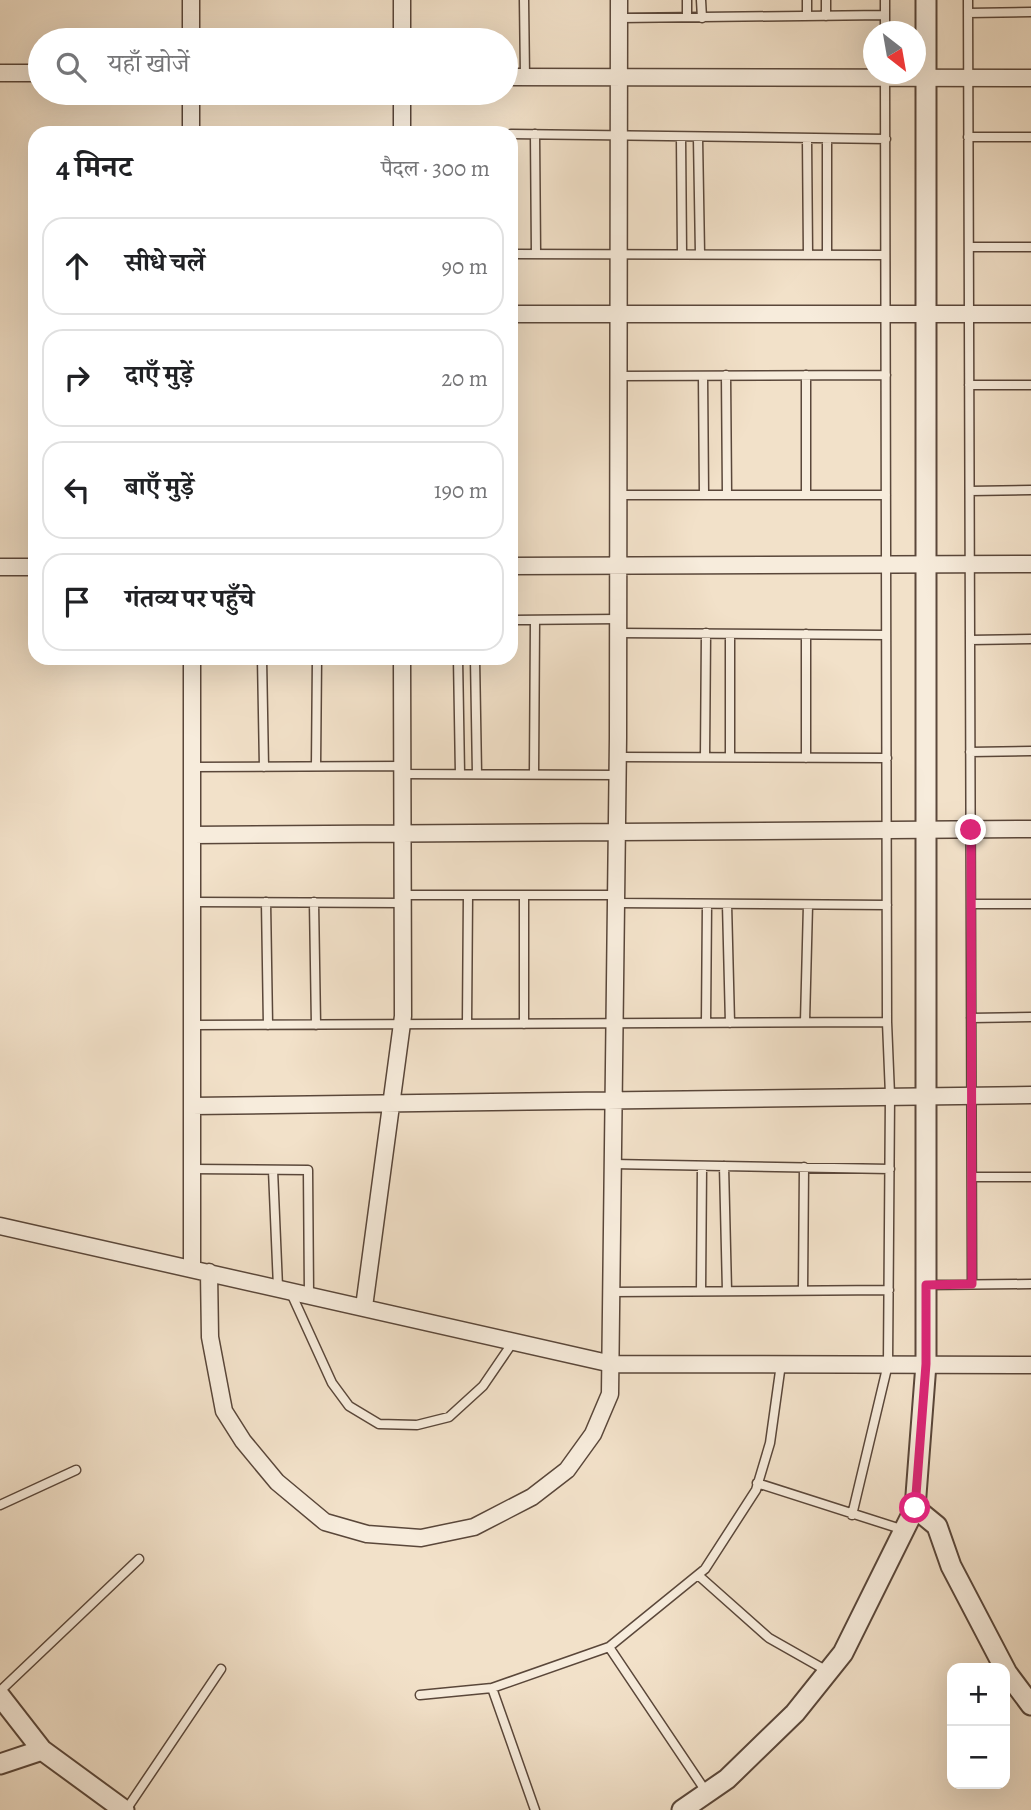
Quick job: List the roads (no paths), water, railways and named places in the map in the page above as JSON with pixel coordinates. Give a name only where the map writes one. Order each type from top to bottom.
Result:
[{"type":"street","points":[[191,0],[191,28]]},
{"type":"street","points":[[402,0],[402,28]]},
{"type":"street","points":[[209,1272],[210,1337],[224,1411],[243,1441],[277,1482],[325,1522],[367,1534],[421,1538],[474,1527],[532,1497],[567,1470],[593,1434],[610,1394],[618,775],[619,0]]},
{"type":"street","points":[[926,0],[926,21]]},
{"type":"street","points":[[0,72],[28,73]]},
{"type":"street","points":[[518,77],[863,76]]},
{"type":"street","points":[[926,78],[1031,78]]},
{"type":"street","points":[[682,1810],[727,1779],[795,1713],[829,1672],[843,1653],[915,1508],[926,1364],[925,84]]},
{"type":"street","points":[[191,105],[191,126]]},
{"type":"street","points":[[402,105],[402,126]]},
{"type":"street","points":[[518,314],[1031,314]]},
{"type":"street","points":[[518,566],[1031,564]]},
{"type":"street","points":[[0,567],[28,567]]},
{"type":"street","points":[[192,665],[192,1268]]},
{"type":"street","points":[[364,1307],[402,1024],[402,665]]},
{"type":"street","points":[[192,835],[1031,829]]},
{"type":"street","points":[[192,1106],[1031,1095]]},
{"type":"street","points":[[0,1226],[612,1364],[1031,1365]]},
{"type":"street","points":[[915,1508],[937,1526],[951,1566],[1007,1673],[1031,1705]]},
{"type":"street","points":[[0,1693],[42,1750],[125,1810]]},
{"type":"street","points":[[0,1764],[42,1750]]},
{"type":"lane","points":[[524,0],[525,77]]},
{"type":"lane","points":[[687,0],[687,18]]},
{"type":"lane","points":[[701,0],[702,18]]},
{"type":"lane","points":[[807,0],[807,16]]},
{"type":"lane","points":[[826,0],[826,16]]},
{"type":"lane","points":[[885,0],[885,21]]},
{"type":"lane","points":[[968,0],[972,1284]]},
{"type":"lane","points":[[968,13],[1031,12]]},
{"type":"lane","points":[[619,18],[885,15]]},
{"type":"lane","points":[[852,1515],[888,1364],[890,1095],[887,1022],[885,84]]},
{"type":"lane","points":[[518,134],[619,133],[681,138],[886,139]]},
{"type":"lane","points":[[535,134],[536,254]]},
{"type":"lane","points":[[968,137],[1031,137]]},
{"type":"lane","points":[[681,138],[682,254]]},
{"type":"lane","points":[[698,138],[700,254]]},
{"type":"lane","points":[[827,138],[827,255]]},
{"type":"lane","points":[[807,139],[808,255]]},
{"type":"lane","points":[[969,247],[1031,247]]},
{"type":"lane","points":[[518,254],[885,255]]},
{"type":"lane","points":[[726,375],[727,495]]},
{"type":"lane","points":[[806,375],[806,495]]},
{"type":"lane","points":[[619,376],[886,375]]},
{"type":"lane","points":[[703,376],[704,495]]},
{"type":"lane","points":[[969,385],[1031,385]]},
{"type":"lane","points":[[970,491],[1031,490]]},
{"type":"lane","points":[[618,495],[886,495]]},
{"type":"lane","points":[[518,620],[706,634],[886,635]]},
{"type":"lane","points":[[534,775],[535,620]]},
{"type":"lane","points":[[705,757],[706,634]]},
{"type":"lane","points":[[730,634],[730,757]]},
{"type":"lane","points":[[806,634],[806,758]]},
{"type":"lane","points":[[970,640],[1031,639]]},
{"type":"lane","points":[[262,665],[264,766]]},
{"type":"lane","points":[[316,766],[317,665]]},
{"type":"lane","points":[[458,665],[460,774]]},
{"type":"lane","points":[[475,665],[477,774]]},
{"type":"lane","points":[[970,752],[1031,751]]},
{"type":"lane","points":[[618,757],[887,758]]},
{"type":"lane","points":[[192,767],[316,766],[460,774],[618,775]]},
{"type":"lane","points":[[467,1024],[468,895]]},
{"type":"lane","points":[[192,902],[314,902],[524,895],[707,904],[887,905]]},
{"type":"lane","points":[[524,895],[524,1024]]},
{"type":"lane","points":[[266,902],[268,1025]]},
{"type":"lane","points":[[314,902],[316,1025]]},
{"type":"lane","points":[[706,1023],[707,904]]},
{"type":"lane","points":[[727,904],[730,1023]]},
{"type":"lane","points":[[971,904],[1031,904]]},
{"type":"lane","points":[[805,1022],[808,905]]},
{"type":"lane","points":[[971,1018],[1031,1017]]},
{"type":"lane","points":[[192,1025],[887,1022]]},
{"type":"lane","points":[[612,1164],[890,1169]]},
{"type":"lane","points":[[701,1291],[702,1166]]},
{"type":"lane","points":[[724,1166],[727,1291]]},
{"type":"lane","points":[[803,1290],[804,1167]]},
{"type":"lane","points":[[192,1169],[308,1170],[309,1294]]},
{"type":"lane","points":[[273,1170],[284,1289],[332,1383],[349,1406],[379,1424],[417,1425],[449,1417],[483,1386],[513,1342]]},
{"type":"lane","points":[[972,1177],[1031,1177]]},
{"type":"lane","points":[[926,1285],[1031,1284]]},
{"type":"lane","points":[[611,1292],[889,1290]]},
{"type":"lane","points":[[420,1695],[492,1688],[609,1647],[705,1569],[757,1483],[770,1443],[780,1364]]},
{"type":"lane","points":[[0,1505],[76,1470]]},
{"type":"lane","points":[[757,1483],[904,1530]]},
{"type":"lane","points":[[0,1693],[139,1559]]},
{"type":"lane","points":[[698,1575],[769,1638],[829,1672]]},
{"type":"lane","points":[[609,1647],[707,1793]]},
{"type":"lane","points":[[125,1810],[220,1669]]},
{"type":"lane","points":[[492,1688],[535,1810]]}]
